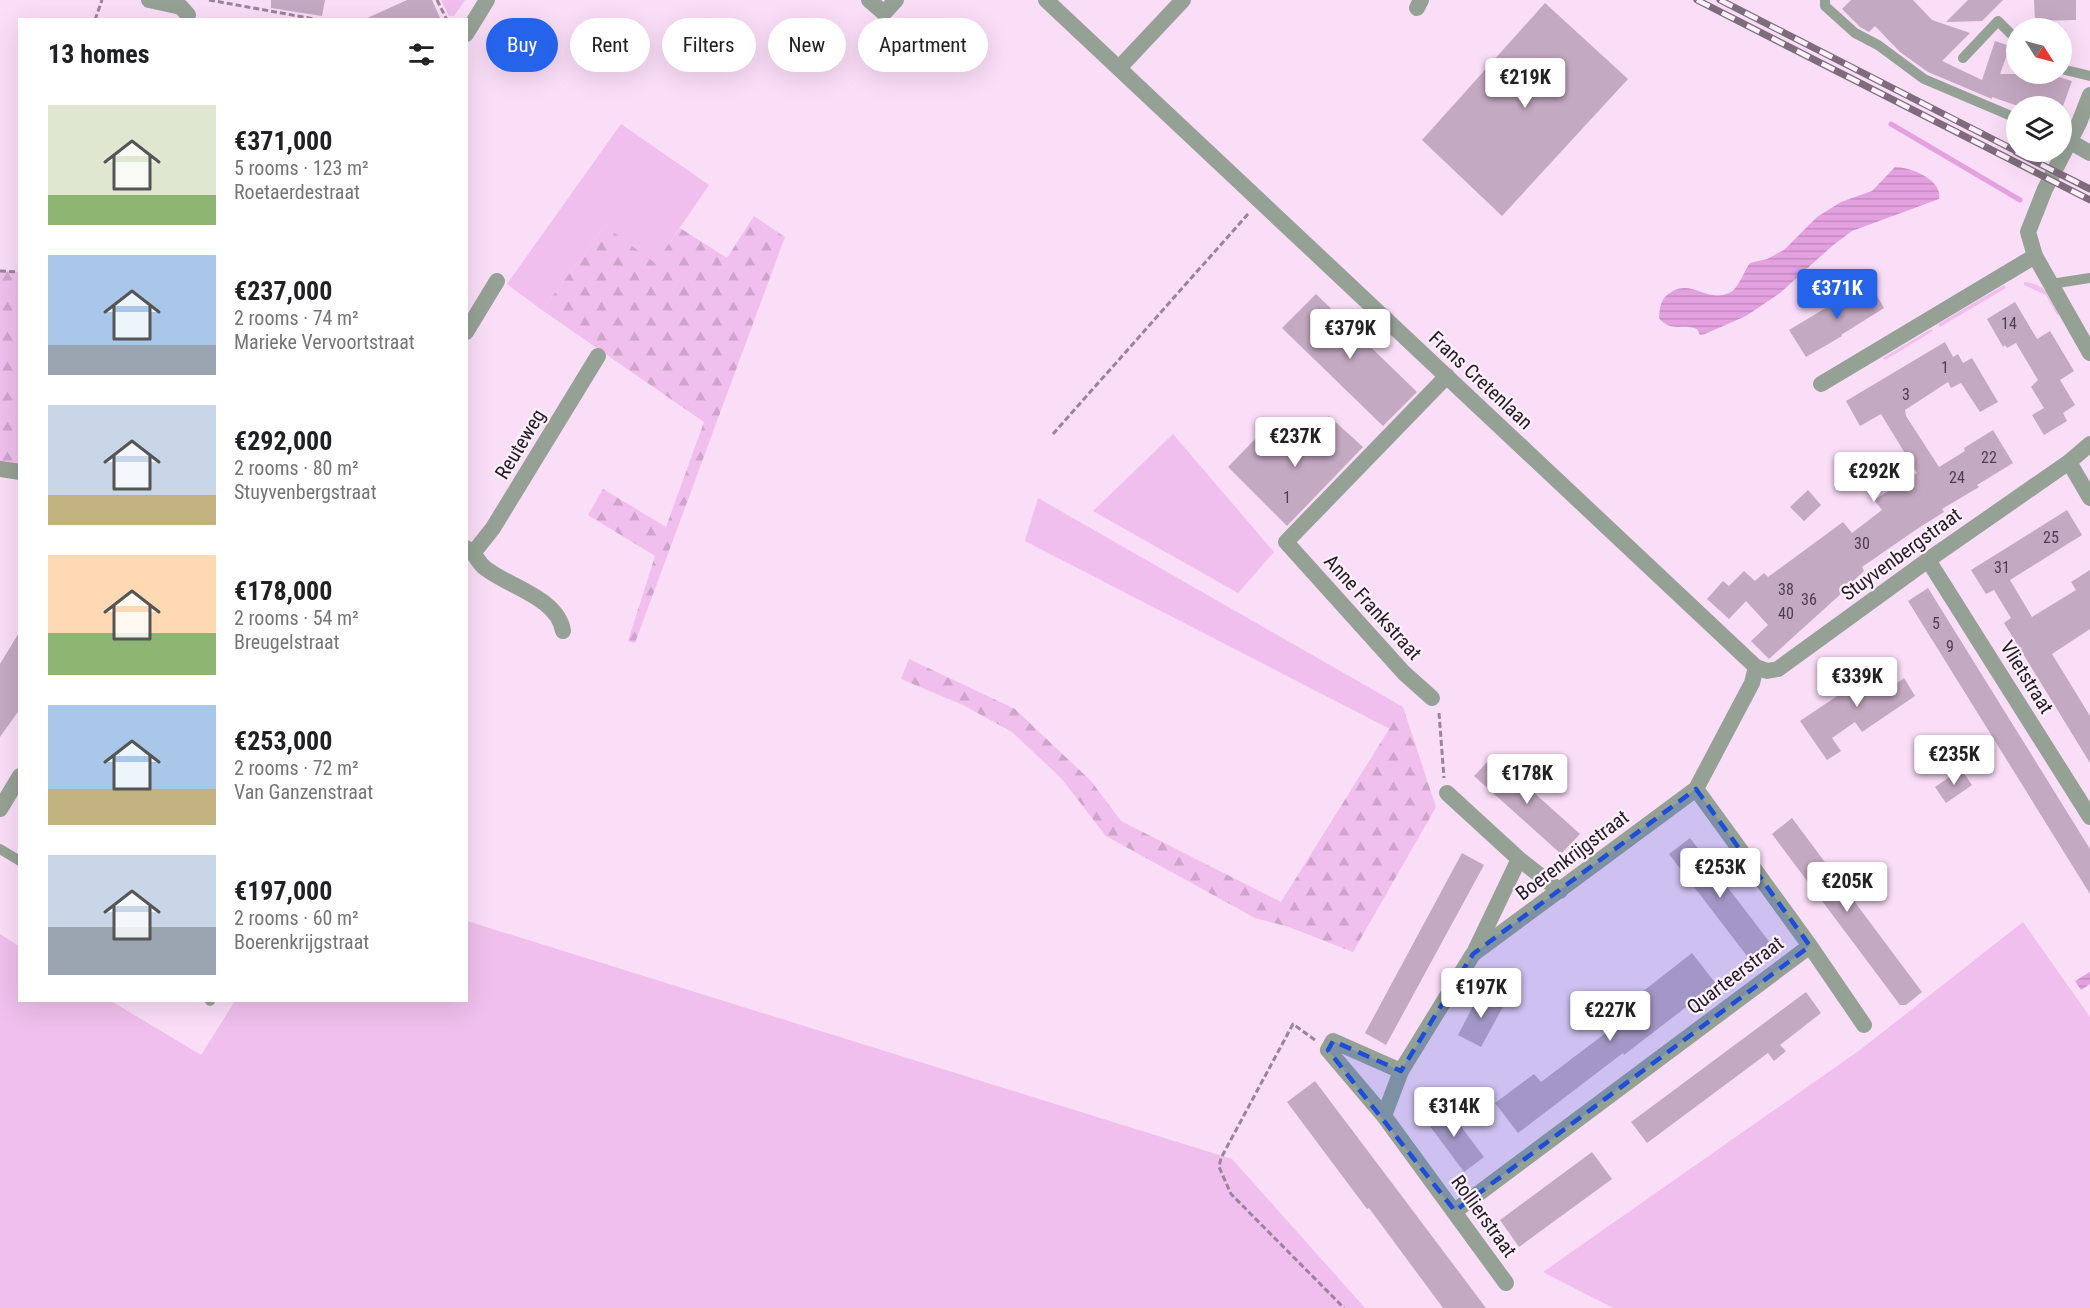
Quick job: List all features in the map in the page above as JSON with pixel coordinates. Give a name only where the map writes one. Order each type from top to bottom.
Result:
[{"type":"street","points":[[149,0],[181,7],[188,15],[187,18]]},
{"type":"street","points":[[468,31],[487,0]]},
{"type":"street","points":[[869,0],[884,13],[896,0]]},
{"type":"street","name":"Frans Cretenlaan","points":[[1046,0],[1756,667]]},
{"type":"street","points":[[1119,68],[1183,0]]},
{"type":"street","points":[[2072,127],[2090,95]]},
{"type":"street","points":[[2072,144],[2090,153]]},
{"type":"street","points":[[2056,162],[2028,232],[2035,256],[2090,353]]},
{"type":"street","points":[[1821,384],[2035,256]]},
{"type":"street","points":[[468,329],[497,282]]},
{"type":"street","name":"Reuteweg","points":[[470,550],[493,528],[598,356]]},
{"type":"street","name":"Anne Frankstraat","points":[[1432,698],[1404,674],[1286,542],[1447,376]]},
{"type":"street","name":"Stuyvenbergstraat","points":[[1756,667],[1767,671],[1778,669],[1928,560],[2069,462],[2090,444]]},
{"type":"street","points":[[2069,462],[2090,498]]},
{"type":"street","points":[[0,469],[18,472]]},
{"type":"street","points":[[470,550],[483,567],[538,599],[555,612],[562,623],[563,631]]},
{"type":"street","name":"Vlietstraat","points":[[1928,560],[2090,817]]},
{"type":"street","name":"Boerenkrijgstraat","points":[[1384,1116],[1401,1071],[1473,954],[1696,789],[1752,683],[1756,667]]},
{"type":"street","points":[[0,808],[18,779]]},
{"type":"street","points":[[1696,789],[1864,1024]]},
{"type":"street","points":[[1447,793],[1519,859],[1560,891]]},
{"type":"street","points":[[1473,954],[1519,859]]},
{"type":"street","name":"Quarteerstraat","points":[[1455,1211],[1810,946]]},
{"type":"street","points":[[1328,1050],[1333,1041],[1401,1071]]},
{"type":"street","name":"Rollierstraat","points":[[1328,1050],[1384,1116],[1506,1283]]},
{"type":"lane","points":[[1825,0],[1825,6],[1855,33],[1878,45],[1924,79],[2006,114]]},
{"type":"lane","points":[[1963,58],[1998,21],[2006,29]]},
{"type":"lane","points":[[2072,72],[2090,76]]},
{"type":"lane","points":[[2051,284],[2090,278]]},
{"type":"lane","points":[[0,849],[18,860]]},
{"type":"path","points":[[96,18],[102,0]]},
{"type":"path","points":[[209,0],[309,18]]},
{"type":"path","points":[[436,0],[446,18]]},
{"type":"path","points":[[1053,434],[1259,201]]},
{"type":"path","points":[[0,271],[18,272]]},
{"type":"path","points":[[1432,698],[1439,706],[1444,785],[1447,793]]},
{"type":"path","points":[[1328,1050],[1293,1024],[1221,1158],[1219,1167],[1231,1194],[1344,1308]]},
{"type":"highlighted area","points":[[1696,789],[1810,946],[1455,1211],[1328,1050],[1333,1041],[1401,1071],[1473,954]]},
{"type":"green space","points":[[441,0],[465,0],[454,16],[449,16]]},
{"type":"green space","points":[[621,124],[709,185],[655,264],[605,226],[542,310],[507,284]]},
{"type":"green space","points":[[754,216],[785,237],[635,643],[628,641],[655,556],[588,515],[603,489],[666,527],[704,422],[542,310],[605,226],[655,263],[680,228],[727,258]]},
{"type":"green space","points":[[0,271],[18,272],[18,472],[0,469]]},
{"type":"green space","points":[[2024,282],[2042,288],[2061,313],[2057,315],[2046,295],[2024,285]]},
{"type":"green space","points":[[2004,285],[2006,288],[1940,327],[1938,324]]},
{"type":"green space","points":[[1931,329],[1933,331],[1885,360],[1883,358]]},
{"type":"green space","points":[[1173,434],[1274,552],[1238,593],[1093,511]]},
{"type":"green space","points":[[1038,498],[1403,707],[1390,729],[1025,541]]},
{"type":"green space","points":[[909,659],[1015,709],[1091,781],[1121,821],[1281,902],[1403,707],[1436,807],[1353,952],[1289,927],[1255,918],[1106,836],[1061,778],[1012,732],[963,705],[901,679]]},
{"type":"green space","points":[[468,921],[1232,1159],[1365,1308],[0,1308],[0,934],[18,945],[18,1002],[113,1002],[201,1055],[234,1002],[468,1002]]},
{"type":"green space","points":[[2023,922],[2090,1017],[2090,1308],[1613,1308],[1543,1272],[1860,1050]]},
{"type":"shaded area","points":[[1895,167],[1917,172],[1931,181],[1939,192],[1939,199],[1852,231],[1780,293],[1746,316],[1705,334],[1700,335],[1697,329],[1691,327],[1668,325],[1659,318],[1662,301],[1678,289],[1692,289],[1713,295],[1729,293],[1738,284],[1750,263],[1767,259],[1784,250],[1817,217],[1841,202],[1872,191]]},
{"type":"shaded area","points":[[2090,972],[2090,984],[2081,990],[2075,981]]},
{"type":"building","points":[[271,0],[325,0],[322,16],[271,8]]},
{"type":"building","points":[[407,0],[432,0],[440,18],[367,18]]},
{"type":"building","points":[[1851,0],[1913,0],[1932,20],[1970,33],[1942,61],[1982,80],[1995,41],[2006,45],[2006,57],[2000,74],[2006,74],[2006,84],[2071,84],[2067,96],[2006,96],[2006,102],[1992,97],[1992,99],[1928,72],[1900,52],[1875,26],[1869,32],[1860,27],[1842,9]]},
{"type":"building","points":[[1968,0],[2003,0],[1982,21],[1946,22]]},
{"type":"building","points":[[2034,0],[2076,0],[2076,20],[2072,20],[2072,18],[2035,18]]},
{"type":"building","points":[[1545,3],[1628,79],[1502,216],[1422,140]]},
{"type":"building","points":[[1869,282],[1884,308],[1806,357],[1789,330]]},
{"type":"building","points":[[1316,294],[1417,392],[1383,426],[1282,328]]},
{"type":"building","points":[[2015,302],[2037,339],[2050,331],[2074,371],[2060,380],[2075,405],[2063,413],[2067,421],[2044,435],[2032,415],[2044,408],[2031,387],[2038,380],[2016,343],[2007,348],[2005,345],[2003,347],[1987,319]]},
{"type":"building","points":[[1945,342],[1953,357],[1958,354],[1963,363],[1972,358],[1998,402],[1980,412],[1961,383],[1951,388],[1948,382],[1905,410],[1906,416],[1939,467],[1993,430],[2013,463],[1942,509],[1944,512],[1862,567],[1864,571],[1843,592],[1769,659],[1751,641],[1768,625],[1746,601],[1729,619],[1707,599],[1723,581],[1729,586],[1744,571],[1755,581],[1764,573],[1768,577],[1843,522],[1852,533],[1882,510],[1874,500],[1917,473],[1881,414],[1860,426],[1846,401]]},
{"type":"building","points":[[1329,416],[1363,447],[1287,526],[1228,467],[1262,432],[1288,456]]},
{"type":"building","points":[[1808,490],[1821,505],[1804,521],[1790,507]]},
{"type":"building","points":[[2067,510],[2082,535],[2010,580],[2032,617],[2076,590],[2071,582],[2090,570],[2090,629],[2052,654],[2090,716],[2090,763],[2004,623],[2011,618],[1994,590],[1986,594],[1971,570]]},
{"type":"building","points":[[1928,588],[2090,849],[2090,894],[1908,601]]},
{"type":"building","points":[[18,634],[18,712],[0,737],[0,664]]},
{"type":"building","points":[[1881,661],[1896,684],[1904,678],[1915,696],[1862,732],[1855,722],[1832,738],[1841,751],[1827,760],[1800,721],[1858,682],[1855,678]]},
{"type":"building","points":[[1493,756],[1580,834],[1561,854],[1474,776]]},
{"type":"building","points":[[1961,769],[1972,785],[1946,803],[1935,787]]},
{"type":"building","points":[[1792,818],[1922,992],[1906,1005],[1900,1005],[1772,834]]},
{"type":"building","points":[[1690,838],[1771,944],[1750,960],[1669,854]]},
{"type":"building","points":[[1462,853],[1484,865],[1386,1045],[1365,1033]]},
{"type":"building","points":[[1692,953],[1716,984],[1518,1133],[1495,1103],[1534,1074],[1541,1082],[1607,1032],[1601,1024]]},
{"type":"building","points":[[1481,991],[1505,1003],[1481,1047],[1458,1035]]},
{"type":"building","points":[[1806,992],[1821,1013],[1780,1045],[1786,1051],[1774,1061],[1768,1053],[1647,1143],[1631,1122]]},
{"type":"building","points":[[1315,1081],[1486,1308],[1443,1308],[1369,1208],[1367,1209],[1287,1102]]},
{"type":"building","points":[[1444,1104],[1484,1157],[1464,1172],[1424,1118]]},
{"type":"building","points":[[1592,1152],[1612,1179],[1519,1247],[1500,1220]]},
{"type":"waterway","points":[[1891,124],[2020,200]]},
{"type":"railway","points":[[1697,0],[2090,200]]},
{"type":"railway","points":[[1720,0],[2006,146]]},
{"type":"railway","points":[[2036,162],[2090,189]]}]
